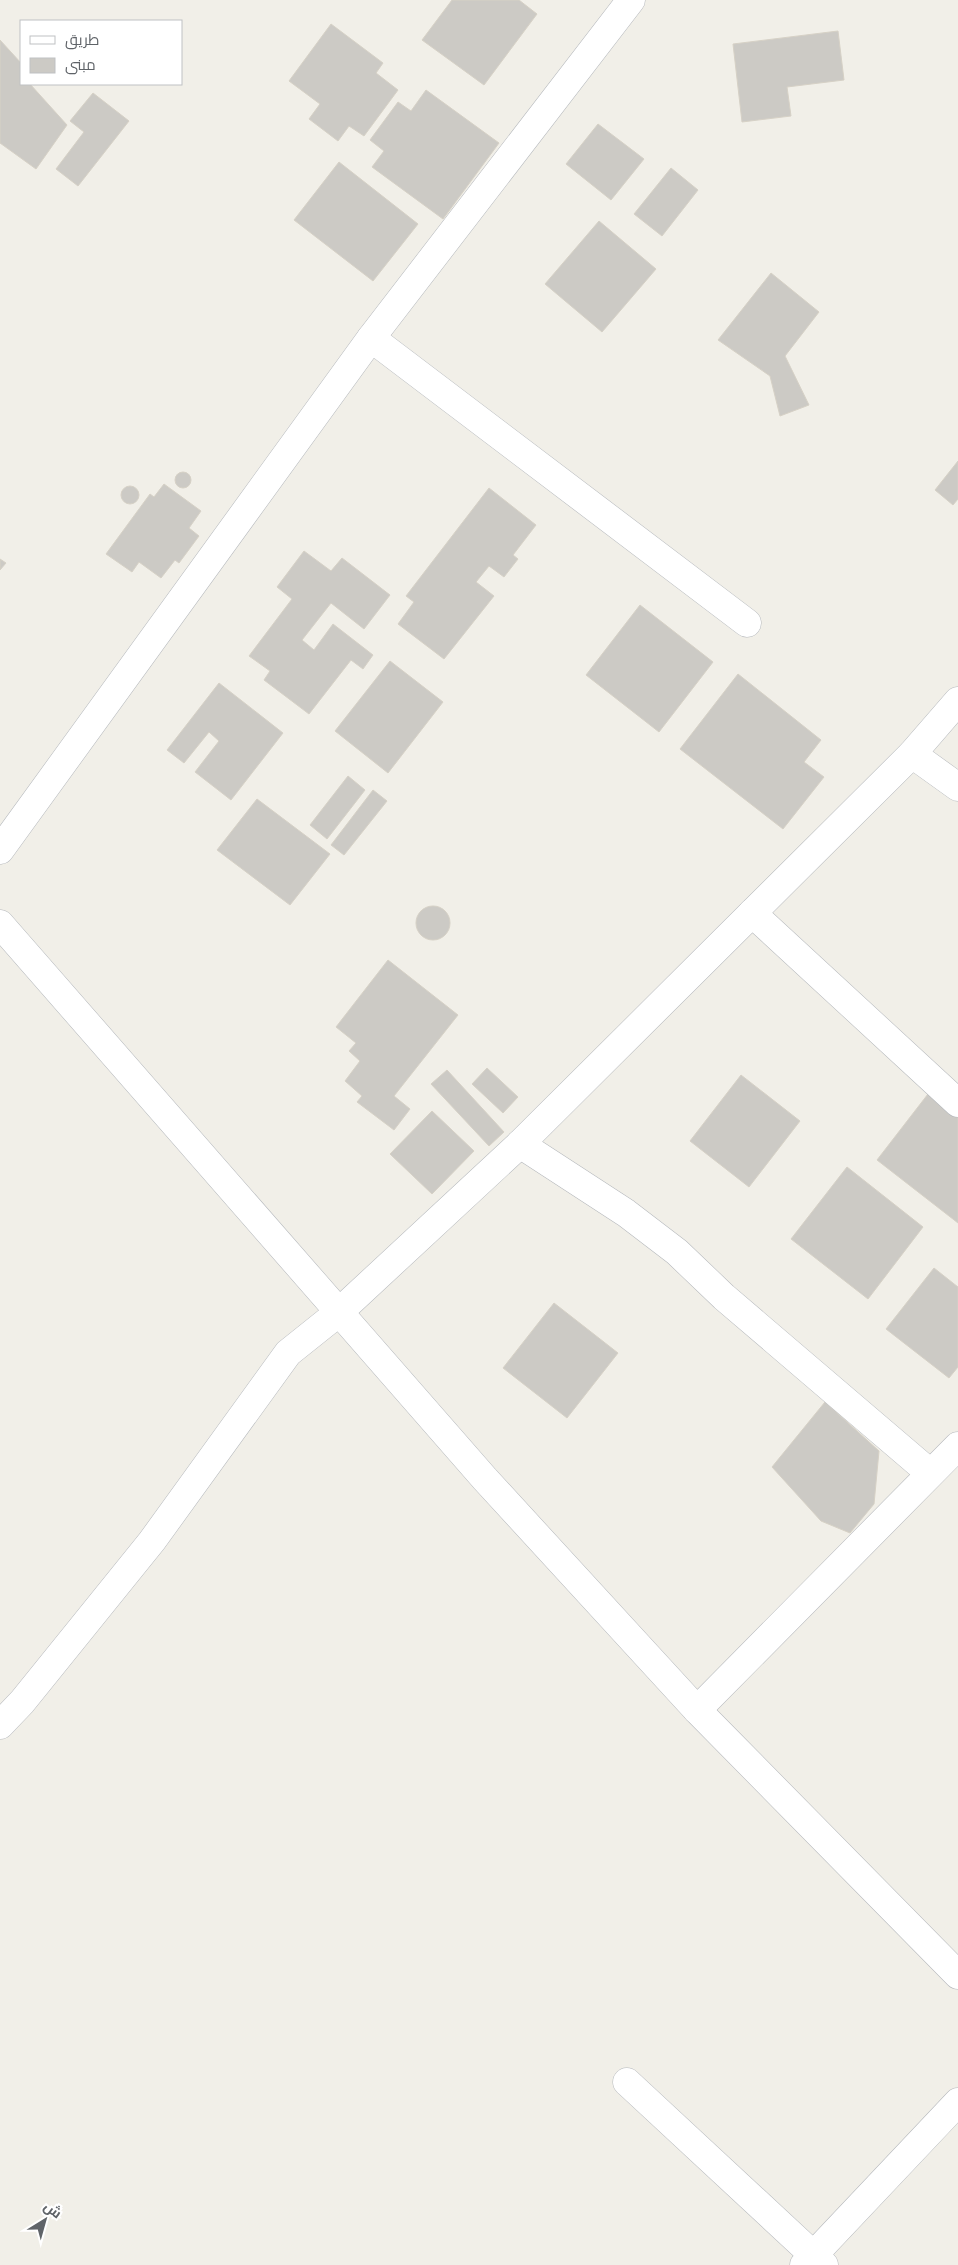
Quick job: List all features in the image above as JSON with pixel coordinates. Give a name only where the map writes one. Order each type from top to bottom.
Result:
[{"type":"street","points":[[0,850],[371,338],[631,0]]},
{"type":"street","points":[[371,338],[747,623]]},
{"type":"street","points":[[0,1725],[22,1702],[152,1541],[288,1353],[338,1312],[520,1144],[912,754],[958,702]]},
{"type":"street","points":[[912,754],[958,788]]},
{"type":"street","points":[[752,913],[958,1103]]},
{"type":"street","points":[[0,924],[484,1479],[697,1710],[958,1975]]},
{"type":"street","points":[[520,1144],[626,1213],[677,1252],[724,1297],[930,1473]]},
{"type":"street","points":[[697,1710],[958,1446]]},
{"type":"street","points":[[626,2082],[814,2262],[958,2102]]},
{"type":"building","points":[[452,0],[519,0],[537,14],[484,85],[422,40]]},
{"type":"building","points":[[331,24],[383,63],[376,73],[398,90],[364,136],[349,126],[338,141],[309,119],[320,104],[289,81]]},
{"type":"building","points":[[838,31],[844,80],[787,87],[791,116],[742,122],[733,44]]},
{"type":"building","points":[[0,40],[20,62],[20,85],[31,85],[67,125],[36,169],[0,143]]},
{"type":"building","points":[[426,90],[499,143],[443,219],[372,167],[384,151],[370,140],[398,102],[411,111]]},
{"type":"building","points":[[93,93],[129,121],[78,186],[56,169],[84,132],[70,121]]},
{"type":"building","points":[[598,124],[644,159],[611,200],[566,164]]},
{"type":"building","points":[[339,162],[418,224],[373,281],[294,220]]},
{"type":"building","points":[[671,168],[698,190],[662,236],[634,214]]},
{"type":"building","points":[[599,221],[656,269],[602,332],[545,284]]},
{"type":"building","points":[[771,273],[819,312],[785,356],[809,405],[780,416],[770,376],[718,340]]},
{"type":"building","points":[[958,461],[958,499],[953,505],[935,490]]},
{"type":"building","points":[[180,472],[186,472],[191,477],[189,486],[180,488],[175,483],[175,477]]},
{"type":"building","points":[[164,484],[201,511],[189,528],[199,536],[179,563],[175,560],[161,578],[139,562],[132,572],[106,554],[150,494],[154,497]]},
{"type":"building","points":[[126,486],[134,486],[139,491],[137,502],[126,504],[121,499],[121,491]]},
{"type":"building","points":[[489,488],[536,525],[513,555],[518,559],[504,577],[489,566],[476,582],[494,596],[444,659],[398,624],[414,602],[406,596]]},
{"type":"building","points":[[304,551],[331,571],[342,558],[390,595],[364,629],[331,603],[302,640],[314,650],[333,624],[373,655],[363,669],[351,660],[309,714],[264,680],[270,671],[249,656],[292,599],[277,587]]},
{"type":"building","points":[[0,559],[6,563],[0,570]]},
{"type":"building","points":[[640,605],[713,662],[659,732],[586,675]]},
{"type":"building","points":[[390,661],[443,702],[388,773],[335,731]]},
{"type":"building","points":[[738,674],[821,740],[804,762],[824,777],[783,829],[680,749]]},
{"type":"building","points":[[219,683],[283,733],[231,800],[195,772],[219,741],[209,732],[184,763],[167,750]]},
{"type":"building","points":[[348,776],[365,790],[327,839],[310,825]]},
{"type":"building","points":[[373,790],[387,801],[344,855],[331,845]]},
{"type":"building","points":[[257,799],[330,854],[290,905],[217,850]]},
{"type":"building","points":[[433,906],[445,911],[450,923],[445,935],[433,940],[421,935],[416,923],[421,911]]},
{"type":"building","points":[[388,960],[458,1015],[394,1096],[410,1109],[394,1130],[357,1102],[362,1096],[345,1081],[360,1061],[349,1051],[356,1043],[336,1027]]},
{"type":"building","points":[[487,1068],[518,1097],[503,1113],[472,1084]]},
{"type":"building","points":[[447,1070],[504,1132],[489,1146],[431,1084]]},
{"type":"building","points":[[741,1075],[800,1121],[749,1187],[690,1141]]},
{"type":"building","points":[[928,1094],[958,1118],[958,1223],[877,1160]]},
{"type":"building","points":[[432,1111],[474,1151],[432,1194],[390,1154]]},
{"type":"building","points":[[847,1167],[923,1227],[868,1299],[791,1239]]},
{"type":"building","points":[[934,1268],[958,1287],[958,1367],[949,1378],[886,1329]]},
{"type":"building","points":[[554,1303],[618,1353],[567,1418],[503,1368]]},
{"type":"building","points":[[825,1402],[879,1451],[874,1504],[850,1533],[821,1521],[772,1467]]}]
